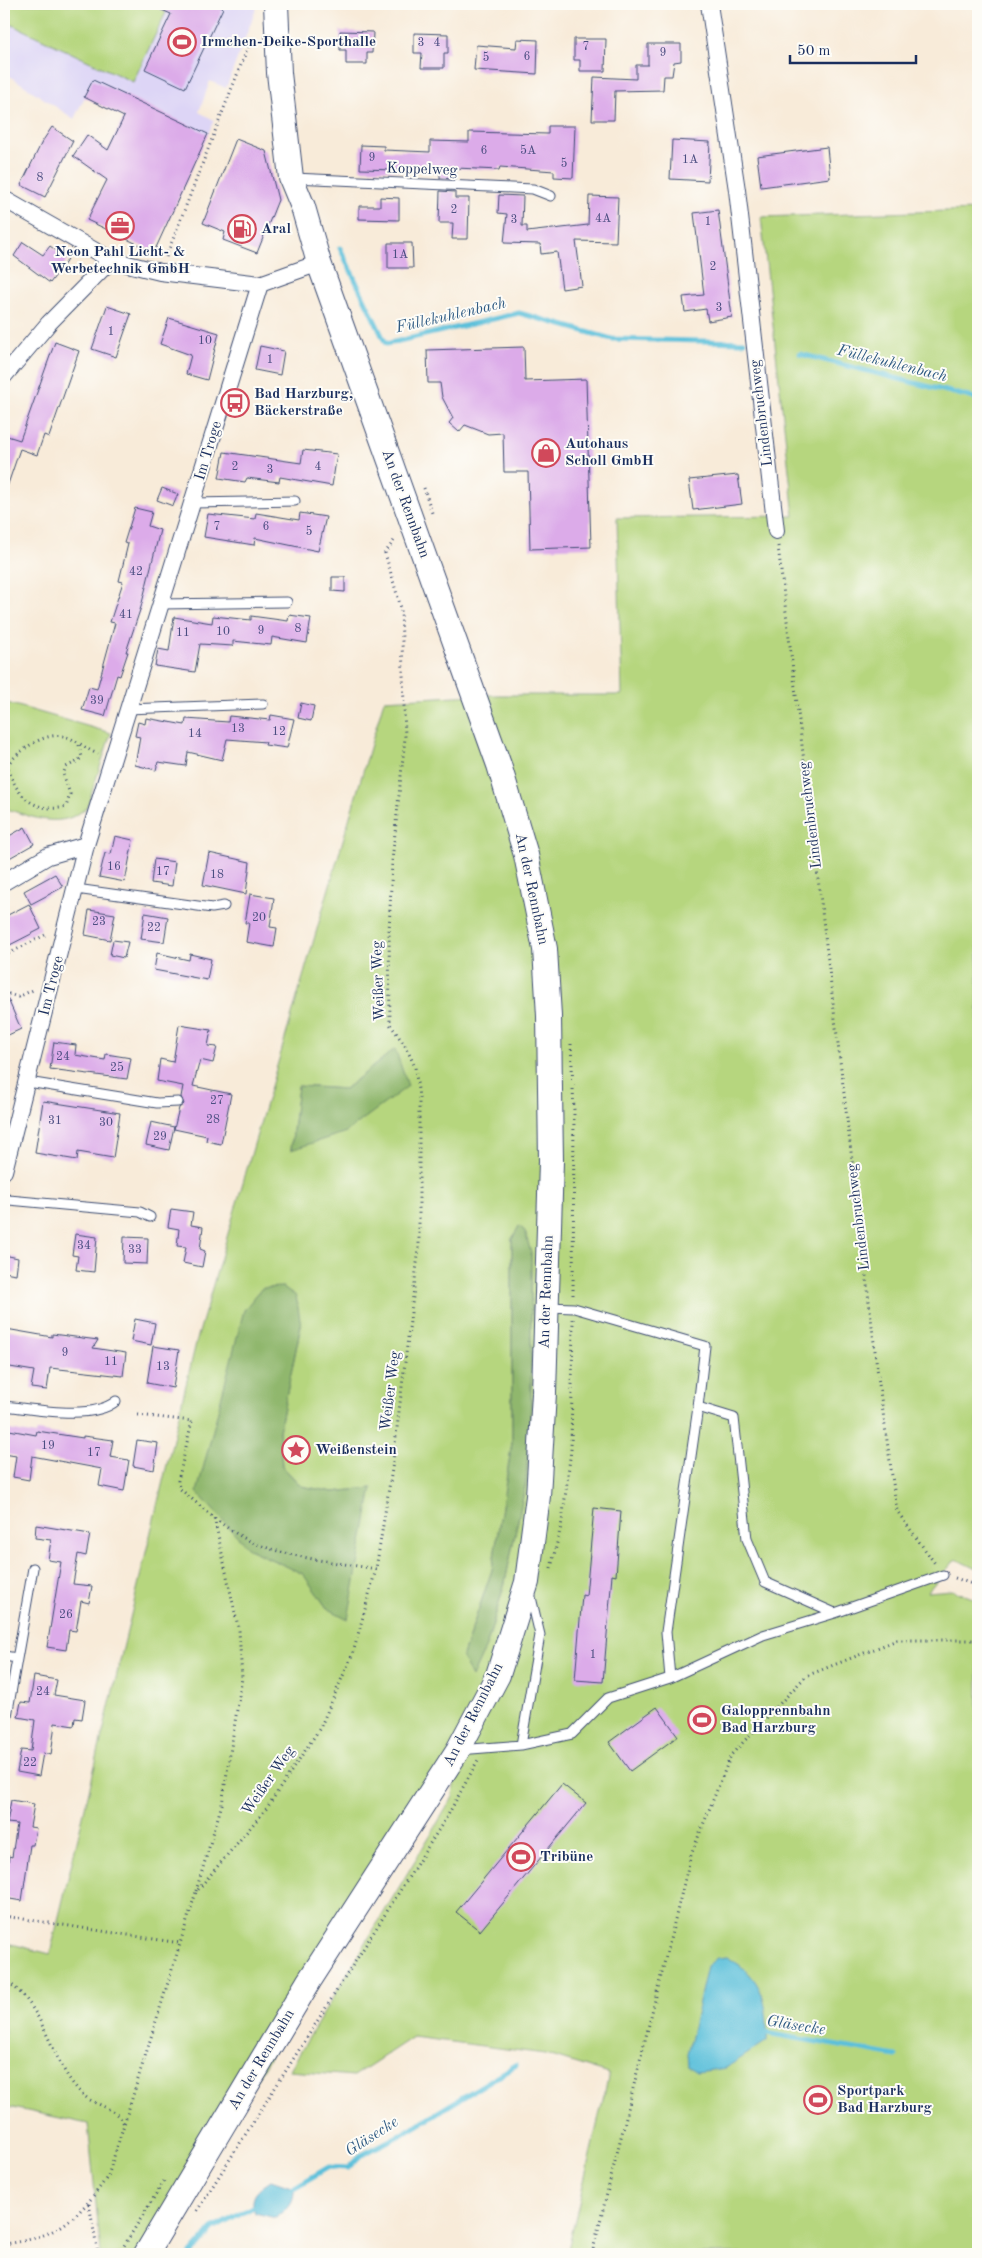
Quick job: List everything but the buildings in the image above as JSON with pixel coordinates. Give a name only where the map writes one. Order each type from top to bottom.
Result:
[{"type":"main road","name":"An der Rennbahn","points":[[146,2254],[309,1981],[458,1750],[498,1675],[538,1579],[538,1496],[551,1161],[549,1016],[544,949],[526,855],[423,522],[319,263],[291,178],[280,73],[276,4]]},
{"type":"street","name":"Lindenbruchweg","points":[[709,4],[737,190],[776,531]]},
{"type":"street","points":[[4,200],[111,260],[160,272],[260,284],[319,263]]},
{"type":"street","points":[[4,376],[49,323],[111,260]]},
{"type":"street","name":"Im Troge","points":[[4,1171],[28,1082],[86,845],[260,284]]},
{"type":"street","points":[[4,882],[48,856],[86,845]]},
{"type":"lane","name":"Koppelweg","points":[[291,178],[533,189],[551,196]]},
{"type":"lane","name":"Im Troge","points":[[193,503],[296,501]]},
{"type":"lane","points":[[161,604],[287,602]]},
{"type":"lane","points":[[127,709],[263,704]]},
{"type":"lane","points":[[76,889],[212,908],[224,906]]},
{"type":"lane","points":[[28,1082],[157,1103],[178,1102]]},
{"type":"lane","points":[[4,1197],[9,1200],[140,1212],[150,1217]]},
{"type":"lane","points":[[546,1306],[574,1308],[706,1346],[666,1632],[670,1678]]},
{"type":"lane","points":[[4,1406],[90,1412],[108,1407],[116,1401]]},
{"type":"lane","points":[[698,1407],[734,1418],[747,1539],[765,1582],[835,1613]]},
{"type":"lane","points":[[4,1733],[32,1568]]},
{"type":"lane","points":[[458,1750],[484,1750],[520,1745],[572,1734],[608,1698],[670,1678],[763,1635],[835,1613],[943,1575]]},
{"type":"lane","points":[[520,1745],[540,1635],[538,1579]]},
{"type":"lane","points":[[4,1656],[17,1658]]},
{"type":"path","points":[[160,272],[253,34]]},
{"type":"path","points":[[423,522],[424,488]]},
{"type":"path","name":"Weißer Weg","points":[[4,2244],[46,2236],[64,2225],[89,2203],[108,2176],[196,1892],[266,1809],[320,1728],[353,1653],[376,1568],[394,1460],[419,1247],[419,1097],[415,1067],[406,1046],[390,1024],[389,932],[392,870],[405,738],[401,608],[385,553],[391,543],[423,522]]},
{"type":"path","name":"Lindenbruchweg","points":[[776,531],[878,1374],[897,1511],[943,1575]]},
{"type":"path","points":[[79,745],[82,757],[66,767],[63,774],[70,794],[66,807],[49,810],[18,794],[7,765],[14,757],[31,745],[52,735],[68,738],[112,761]]},
{"type":"path","points":[[4,956],[67,923]]},
{"type":"path","points":[[4,997],[9,994],[18,997],[53,981]]},
{"type":"path","points":[[538,1579],[562,1522],[571,1450],[574,1308],[572,1221],[574,1110],[571,1035]]},
{"type":"path","points":[[138,1415],[192,1421],[178,1481],[180,1488],[214,1517],[250,1541],[307,1558],[376,1568]]},
{"type":"path","points":[[196,1892],[222,1804],[242,1678],[239,1631],[214,1517]]},
{"type":"path","points":[[943,1575],[978,1586]]},
{"type":"path","points":[[592,2254],[691,1855],[731,1754],[806,1676],[897,1640],[978,1640]]},
{"type":"path","points":[[196,2214],[448,1815],[484,1750]]},
{"type":"path","points":[[4,1916],[180,1943]]},
{"type":"path","points":[[4,1980],[18,1988],[30,2002],[67,2076],[79,2092],[109,2108],[120,2117],[124,2124]]},
{"type":"path","points":[[119,2254],[169,2173]]},
{"type":"path","points":[[89,2203],[98,2254]]},
{"type":"shaded area","points":[[170,4],[258,4],[226,88],[210,81],[199,112],[214,120],[208,134],[93,80],[74,119],[4,72],[4,21],[133,82]]},
{"type":"green space","points":[[4,4],[170,4],[133,82],[4,21]]},
{"type":"green space","points":[[978,210],[978,1570],[956,1559],[927,1592],[952,1590],[978,1600],[978,2254],[567,2254],[609,2074],[545,2054],[413,2037],[354,2076],[289,2071],[453,1797],[457,1752],[149,2254],[101,2254],[88,2124],[4,2106],[4,1942],[50,1954],[196,1343],[384,700],[475,695],[622,695],[617,518],[794,516],[761,217]],"holes":[[[395,1049],[291,1149],[298,1086],[345,1089]],[[519,1227],[531,1253],[531,1402],[526,1482],[505,1582],[487,1644],[462,1658],[492,1570],[512,1443],[512,1239]],[[301,1325],[279,1431],[282,1466],[301,1486],[333,1492],[371,1488],[327,1608],[304,1574],[249,1549]]]},
{"type":"green space","points":[[4,702],[111,733],[87,807],[67,819],[57,820],[36,818],[4,808]]},
{"type":"green space","points":[[395,1049],[408,1086],[346,1132],[291,1150],[298,1086],[345,1089]]},
{"type":"green space","points":[[519,1226],[525,1231],[531,1253],[531,1402],[526,1482],[505,1582],[487,1644],[472,1677],[462,1658],[492,1570],[512,1443],[512,1239]]},
{"type":"green space","points":[[283,1287],[296,1296],[301,1325],[279,1431],[282,1466],[301,1486],[333,1492],[372,1488],[348,1619],[327,1608],[303,1574],[249,1549],[197,1492],[244,1310],[262,1288]]},
{"type":"water","points":[[727,1957],[749,1973],[761,1992],[766,2014],[767,2041],[726,2068],[697,2072],[688,2066],[687,2054],[707,1966],[717,1958]]},
{"type":"water","points":[[271,2180],[294,2188],[292,2202],[276,2218],[255,2213],[253,2207],[255,2193]]},
{"type":"waterway","name":"Füllekuhlenbach","points":[[340,248],[386,344],[519,313],[612,339],[744,342]]},
{"type":"waterway","name":"Füllekuhlenbach","points":[[800,354],[978,399]]},
{"type":"waterway","name":"Gläsecke","points":[[761,2032],[896,2056]]},
{"type":"waterway","name":"Gläsecke","points":[[290,2190],[329,2167],[348,2168],[360,2156],[402,2134],[516,2065]]},
{"type":"waterway","name":"Gläsecke","points":[[191,2254],[213,2229],[257,2205]]},
{"type":"place","name":"Irmchen-Deike-Sporthalle","points":[[182,42]]},
{"type":"place","name":"Neon Pahl Licht- & Werbetechnik GmbH","points":[[120,226]]},
{"type":"place","name":"Aral","points":[[242,229]]},
{"type":"place","name":"Bad Harzburg, Bäckerstraße","points":[[235,403]]},
{"type":"place","name":"Autohaus Scholl GmbH","points":[[546,453]]},
{"type":"place","name":"Weißenstein","points":[[296,1450]]},
{"type":"place","name":"Galopprennbahn Bad Harzburg","points":[[702,1720]]},
{"type":"place","name":"Tribüne","points":[[521,1857]]},
{"type":"place","name":"Sportpark Bad Harzburg","points":[[818,2100]]}]
